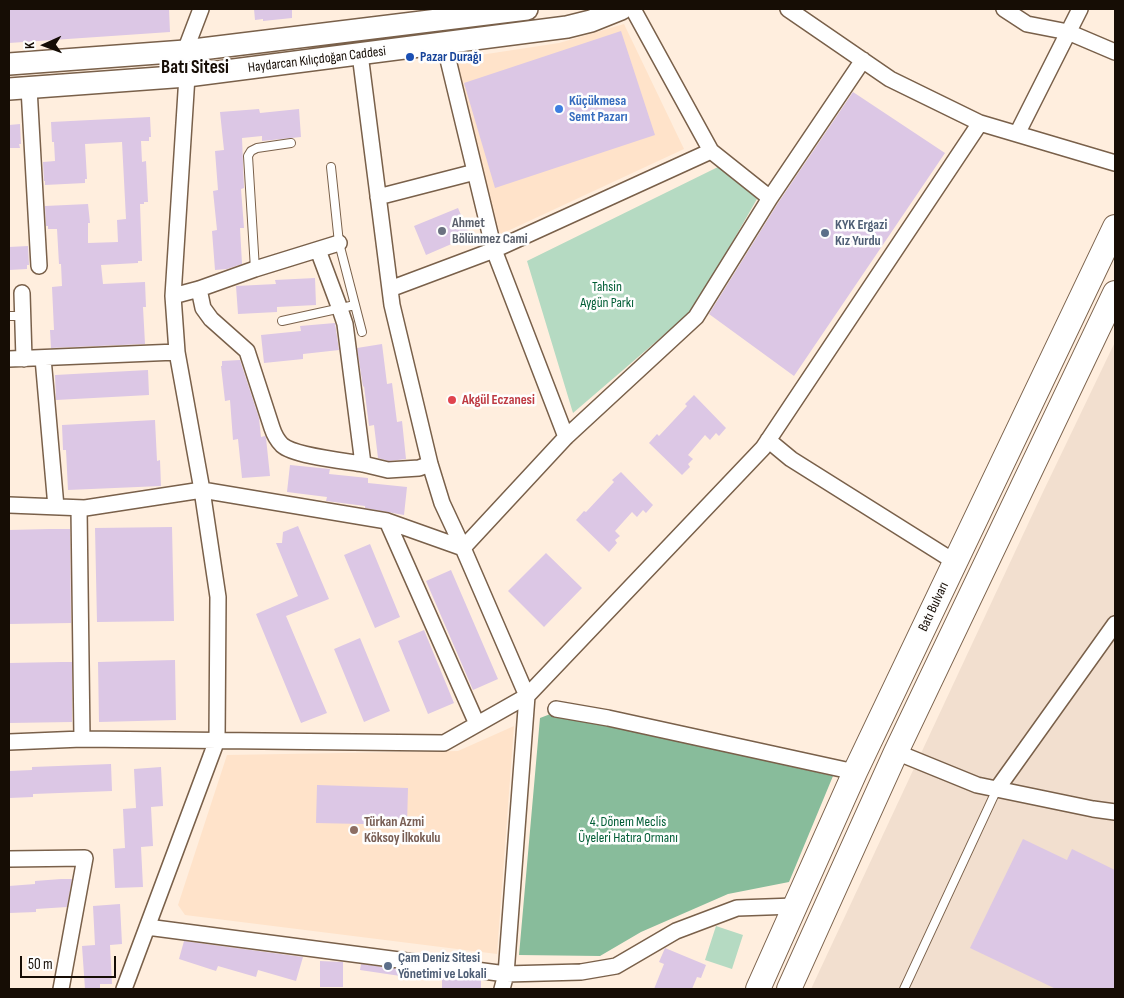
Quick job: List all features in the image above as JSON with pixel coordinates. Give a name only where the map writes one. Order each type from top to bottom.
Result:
[{"type":"main road","name":"Haydarcan Kılıçdoğan Caddesi","points":[[9,64],[185,51],[527,9]]},
{"type":"main road","name":"Haydarcan Kılıçdoğan Caddesi","points":[[19,89],[187,76],[567,27],[591,21],[621,9]]},
{"type":"main road","points":[[185,51],[187,76]]},
{"type":"main road","name":"Batı Bulvarı","points":[[758,989],[855,772],[1115,227]]},
{"type":"main road","name":"Batı Bulvarı","points":[[789,989],[896,752],[1115,292]]},
{"type":"street","points":[[185,51],[201,9]]},
{"type":"street","points":[[634,9],[711,152],[770,198]]},
{"type":"street","points":[[788,9],[890,79],[980,123],[1114,158]]},
{"type":"street","points":[[1004,9],[1027,24],[1068,32],[1115,52]]},
{"type":"street","points":[[1017,134],[1080,9]]},
{"type":"street","points":[[444,43],[494,250],[566,437]]},
{"type":"street","points":[[360,54],[394,315],[430,464],[442,503],[527,696],[506,974],[502,989]]},
{"type":"street","points":[[463,548],[566,437],[696,317],[770,198],[863,60]]},
{"type":"street","points":[[124,989],[217,740],[218,597],[202,490],[177,352],[173,296],[187,76]]},
{"type":"street","points":[[19,89],[39,266]]},
{"type":"street","points":[[9,742],[82,739],[444,743],[527,696],[756,455],[768,440],[980,123]]},
{"type":"street","points":[[390,290],[494,250],[711,152]]},
{"type":"street","points":[[378,197],[475,172]]},
{"type":"street","points":[[173,296],[339,243]]},
{"type":"street","points":[[318,250],[347,307],[344,324],[363,464]]},
{"type":"street","points":[[199,289],[204,308],[211,319],[247,351],[272,428],[276,438],[282,445],[290,450],[304,454],[388,470],[419,468],[430,464]]},
{"type":"street","points":[[22,293],[16,316],[16,359],[177,352]]},
{"type":"street","points":[[43,358],[56,507]]},
{"type":"street","points":[[768,440],[791,460],[956,562]]},
{"type":"street","points":[[9,505],[85,508],[202,490],[387,521],[463,548]]},
{"type":"street","points":[[79,508],[82,739]]},
{"type":"street","points":[[387,521],[476,724]]},
{"type":"street","points":[[997,789],[1115,624]]},
{"type":"street","points":[[556,709],[618,720],[855,772]]},
{"type":"street","points":[[896,752],[977,785],[1115,812]]},
{"type":"street","points":[[9,859],[85,858],[61,989]]},
{"type":"street","points":[[147,927],[506,974],[581,972],[616,966],[676,931],[737,908],[795,906]]},
{"type":"lane","points":[[255,269],[248,156],[250,151],[257,148],[291,143]]},
{"type":"lane","points":[[331,167],[347,307],[362,332]]},
{"type":"lane","points":[[282,321],[347,307]]},
{"type":"lane","points":[[904,989],[997,789]]},
{"type":"shaded area","name":"Küçükmesa Semt Pazarı","points":[[624,24],[684,149],[499,235],[454,59],[559,43]]},
{"type":"shaded area","points":[[1115,342],[1115,989],[811,989],[1042,494]]},
{"type":"shaded area","name":"Türkan Azmi Köksoy İlkokulu","points":[[514,726],[497,954],[185,915],[178,905],[227,755],[458,751]]},
{"type":"green space","name":"Tahsin Aygün Parkı","points":[[720,166],[757,199],[694,309],[573,413],[527,261]]},
{"type":"green space","name":"4. Dönem Meclis Üyeleri Hatıra Ormanı","points":[[553,713],[833,776],[789,882],[728,894],[641,932],[600,956],[519,955],[540,718]]},
{"type":"green space","points":[[716,926],[743,935],[732,969],[705,960]]},
{"type":"building","points":[[9,9],[169,9],[170,32],[9,43]]},
{"type":"building","points":[[254,9],[292,9],[292,18],[255,20]]},
{"type":"building","name":"Küçükmesa Semt Pazarı","points":[[621,31],[655,135],[495,188],[464,83]]},
{"type":"building","name":"KYK Ergazi Kız Yurdu","points":[[853,92],[945,153],[794,376],[709,314],[778,203]]},
{"type":"building","points":[[259,109],[260,113],[299,109],[301,137],[262,141],[262,136],[242,138],[244,188],[241,189],[244,228],[240,228],[242,264],[227,269],[215,270],[212,231],[217,230],[213,191],[218,190],[215,151],[224,150],[220,112]]},
{"type":"building","points":[[150,117],[151,137],[149,137],[149,141],[141,141],[142,162],[146,161],[148,202],[140,204],[142,261],[138,261],[138,263],[101,265],[103,284],[145,282],[146,307],[143,307],[145,344],[51,348],[50,330],[54,330],[52,287],[62,286],[57,229],[48,229],[48,226],[46,226],[45,206],[88,204],[90,223],[88,223],[88,243],[118,242],[117,220],[126,219],[122,142],[85,144],[87,179],[85,179],[85,183],[45,185],[43,162],[55,161],[51,122]]},
{"type":"building","points":[[20,124],[20,148],[9,148],[9,125]]},
{"type":"building","name":"Ahmet Bölünmez Cami","points":[[458,208],[470,236],[426,255],[414,226]]},
{"type":"building","points":[[28,246],[29,265],[27,265],[27,269],[9,270],[9,247]]},
{"type":"building","points":[[315,278],[316,305],[277,307],[277,312],[238,314],[236,286],[276,284],[275,280]]},
{"type":"building","points":[[335,323],[339,350],[303,354],[303,359],[264,363],[261,335],[301,331],[300,326]]},
{"type":"building","points":[[382,344],[387,384],[392,383],[397,422],[402,421],[406,459],[389,461],[378,458],[374,425],[369,426],[357,348]]},
{"type":"building","points":[[240,360],[259,418],[261,437],[265,436],[266,438],[270,476],[242,478],[238,439],[233,440],[230,400],[225,401],[221,366],[222,361]]},
{"type":"building","points":[[148,370],[149,395],[56,400],[55,375]]},
{"type":"building","points":[[694,395],[726,428],[719,436],[716,433],[710,440],[705,435],[688,455],[693,459],[688,464],[690,467],[682,475],[649,443],[657,434],[659,436],[687,406],[685,404]]},
{"type":"building","points":[[155,420],[157,461],[160,460],[161,486],[68,490],[66,450],[63,450],[62,425]]},
{"type":"building","points":[[290,465],[330,469],[329,474],[368,478],[368,483],[407,487],[404,515],[365,508],[365,506],[326,501],[327,497],[287,492]]},
{"type":"building","points":[[621,472],[653,505],[646,513],[643,510],[637,517],[632,512],[615,531],[620,536],[615,540],[617,543],[609,552],[576,520],[584,511],[586,512],[614,482],[612,480]]},
{"type":"building","points":[[298,526],[329,599],[286,616],[327,713],[301,723],[256,614],[298,596],[276,543],[282,543],[283,532]]},
{"type":"building","points":[[172,527],[174,621],[97,622],[95,528]]},
{"type":"building","points":[[70,529],[71,623],[9,624],[9,530]]},
{"type":"building","points":[[370,544],[400,617],[375,628],[344,555]]},
{"type":"building","points":[[546,553],[582,588],[544,627],[508,591]]},
{"type":"building","points":[[451,570],[498,679],[473,690],[426,581]]},
{"type":"building","points":[[424,630],[454,703],[428,714],[398,641]]},
{"type":"building","points":[[360,638],[390,711],[364,722],[334,649]]},
{"type":"building","points":[[175,660],[176,720],[99,722],[98,662]]},
{"type":"building","points":[[72,662],[72,722],[9,723],[9,663]]},
{"type":"building","points":[[111,764],[112,791],[33,794],[33,797],[9,798],[9,771],[32,770],[32,767]]},
{"type":"building","points":[[161,767],[163,806],[151,807],[153,846],[141,847],[143,887],[115,888],[113,849],[125,848],[123,809],[136,808],[134,769]]},
{"type":"building","points":[[317,785],[408,788],[407,825],[316,823]]},
{"type":"building","points":[[1023,839],[1067,860],[1072,849],[1115,870],[1115,989],[1056,989],[970,948]]},
{"type":"building","points":[[72,879],[67,907],[36,909],[36,912],[9,913],[9,886]]},
{"type":"building","points":[[120,904],[122,944],[110,945],[112,984],[100,984],[100,989],[85,989],[82,946],[95,945],[93,906]]},
{"type":"building","points":[[184,941],[303,957],[296,981],[258,970],[256,977],[218,966],[216,971],[179,959]]},
{"type":"building","points":[[665,948],[706,965],[701,978],[697,977],[692,989],[654,989],[664,964],[659,962]]},
{"type":"building","points":[[320,961],[343,962],[343,987],[320,987]]},
{"type":"building","points":[[361,964],[415,971],[414,978],[360,970]]},
{"type":"building","points":[[442,975],[481,980],[481,989],[442,989]]},
{"type":"place","name":"Pazar Durağı","points":[[410,57]]},
{"type":"place","name":"Küçükmesa Semt Pazarı","points":[[559,109]]},
{"type":"place","name":"Ahmet Bölünmez Cami","points":[[442,231]]},
{"type":"place","name":"KYK Ergazi Kız Yurdu","points":[[825,233]]},
{"type":"place","name":"Akgül Eczanesi","points":[[452,400]]},
{"type":"place","name":"Türkan Azmi Köksoy İlkokulu","points":[[354,830]]},
{"type":"place","name":"Çam Deniz Sitesi Yönetimi ve Lokali","points":[[388,966]]},
{"type":"district","name":"Batı Sitesi","points":[[195,68]]}]
